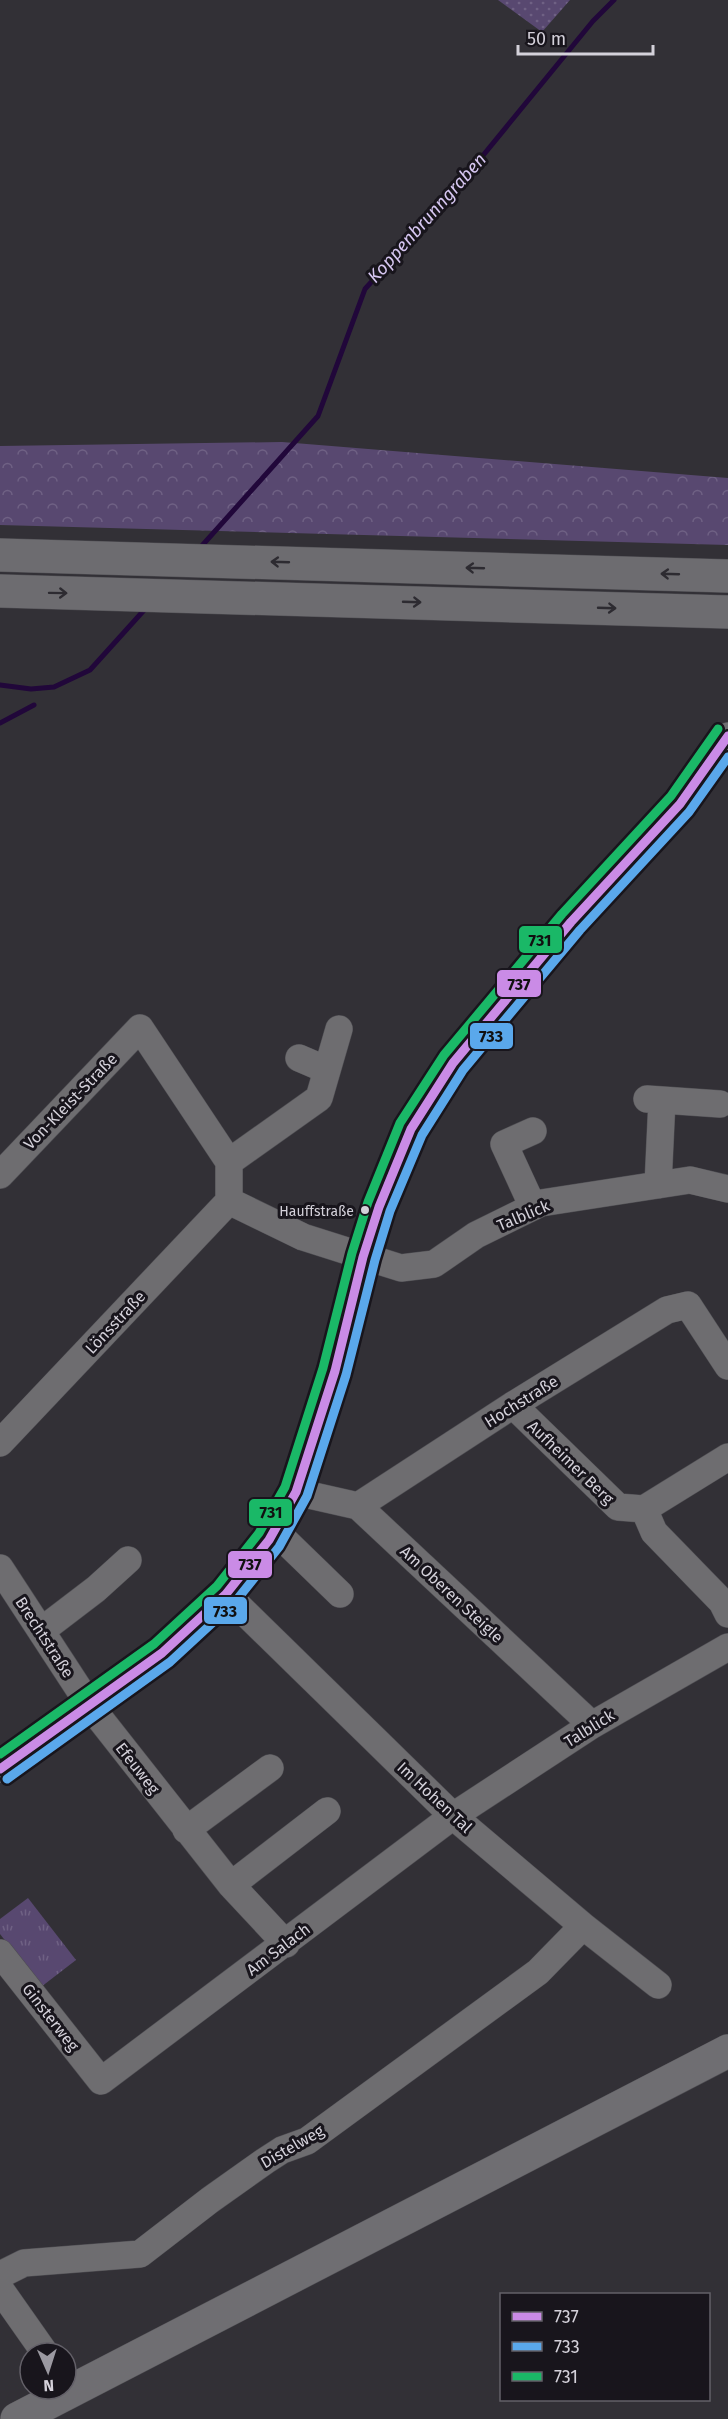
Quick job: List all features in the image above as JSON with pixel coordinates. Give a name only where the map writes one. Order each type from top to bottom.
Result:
[{"type":"highway","points":[[0,555],[728,576]]},
{"type":"highway","points":[[0,591],[728,612]]},
{"type":"main road","points":[[17,2419],[728,2050]]},
{"type":"street","points":[[0,1769],[162,1653],[225,1594],[274,1530],[296,1492],[335,1371],[363,1257],[381,1200],[411,1129],[453,1064],[571,922],[680,804],[728,736]]},
{"type":"street","name":"Von-Kleist-Straße","points":[[0,1175],[140,1028],[229,1162]]},
{"type":"street","points":[[339,1029],[319,1098],[229,1162],[229,1201],[303,1237],[363,1257]]},
{"type":"street","points":[[299,1058],[327,1070]]},
{"type":"street","points":[[658,1185],[654,1099],[720,1104]]},
{"type":"street","points":[[533,1131],[504,1144],[533,1207]]},
{"type":"street","name":"Talblick","points":[[363,1257],[400,1268],[434,1264],[476,1235],[541,1203],[690,1180],[728,1189]]},
{"type":"street","name":"Lönsstraße","points":[[0,1443],[229,1201]]},
{"type":"street","name":"Hochstraße","points":[[358,1506],[513,1405],[667,1310],[688,1305],[728,1366]]},
{"type":"street","name":"Aufheimer Berg","points":[[513,1405],[618,1507],[644,1509]]},
{"type":"street","points":[[728,1457],[644,1509],[654,1532],[722,1602],[728,1614]]},
{"type":"street","points":[[296,1492],[358,1506]]},
{"type":"street","name":"Am Oberen Steigle","points":[[358,1506],[592,1725]]},
{"type":"street","points":[[274,1530],[340,1593]]},
{"type":"street","points":[[41,1631],[96,1589],[128,1560]]},
{"type":"street","name":"Brechtstraße","points":[[3,1579],[41,1631],[90,1706]]},
{"type":"street","name":"Im Hohen Tal","points":[[225,1594],[453,1816],[583,1926],[658,1984]]},
{"type":"street","name":"Talblick","points":[[453,1816],[592,1725],[728,1647]]},
{"type":"street","name":"Efeuweg","points":[[90,1706],[231,1885],[286,1944]]},
{"type":"street","points":[[186,1830],[270,1768]]},
{"type":"street","points":[[231,1885],[327,1811]]},
{"type":"street","name":"Am Salach","points":[[102,2081],[453,1816]]},
{"type":"street","name":"Distelweg","points":[[0,2276],[24,2263],[140,2254],[205,2203],[265,2161],[282,2150],[307,2141],[537,1972],[583,1926]]},
{"type":"street","name":"Ginsterweg","points":[[0,1953],[102,2081]]},
{"type":"street","points":[[0,2289],[37,2341]]},
{"type":"green space","points":[[498,0],[570,0],[542,32]]},
{"type":"green space","points":[[282,442],[728,478],[728,545],[0,525],[0,446]]},
{"type":"green space","points":[[28,1898],[76,1960],[41,1987],[0,1934],[0,1919]]},
{"type":"waterway","name":"Koppenbrunngraben","points":[[199,549],[318,416],[365,289],[458,186],[593,21],[614,0]]},
{"type":"waterway","name":"Koppenbrunngraben","points":[[0,685],[31,689],[54,687],[90,670],[146,608]]},
{"type":"waterway","points":[[0,723],[34,705]]},
{"type":"transit line","name":"731","points":[[0,1754],[154,1644],[217,1586],[259,1533],[285,1487],[323,1368],[352,1253],[368,1202],[400,1123],[444,1055],[562,914],[671,796],[718,729]]},
{"type":"transit line","name":"737","points":[[0,1769],[162,1653],[226,1594],[269,1540],[296,1492],[335,1371],[363,1257],[379,1207],[411,1129],[453,1063],[571,922],[680,804],[728,736]]},
{"type":"transit line","name":"733","points":[[7,1779],[170,1662],[235,1602],[279,1547],[307,1496],[346,1375],[390,1211],[422,1135],[463,1070],[580,930],[689,812],[728,757]]},
{"type":"place","name":"Hauffstraße","points":[[365,1210]]}]
